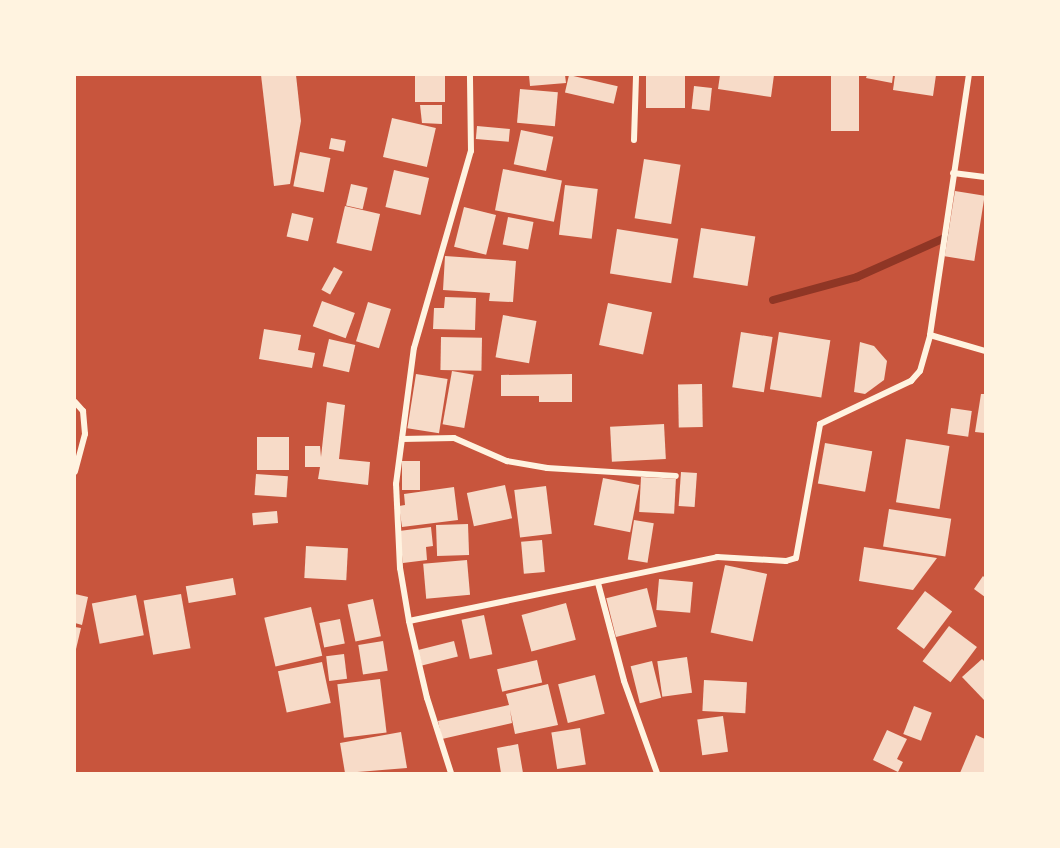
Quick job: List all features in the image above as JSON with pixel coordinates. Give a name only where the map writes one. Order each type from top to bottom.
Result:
[{"type":"street","points":[[451,773],[427,698],[409,621],[395,515],[402,439],[423,308],[463,187],[471,151],[474,125],[470,75]]},
{"type":"street","points":[[634,140],[636,75]]},
{"type":"street","points":[[409,621],[717,557],[786,561],[796,558],[820,424],[911,381],[920,371],[930,336],[969,75]]},
{"type":"street","points":[[953,173],[985,177]]},
{"type":"street","points":[[930,336],[985,351]]},
{"type":"street","points":[[75,402],[83,411],[85,434],[75,472]]},
{"type":"street","points":[[402,439],[454,438],[507,461],[547,468],[676,476]]},
{"type":"street","points":[[598,583],[624,681],[657,773]]},
{"type":"building","points":[[261,75],[296,75],[301,121],[290,184],[274,186]]},
{"type":"building","points":[[415,75],[445,75],[445,102],[415,102]]},
{"type":"building","points":[[529,75],[565,75],[566,83],[530,86]]},
{"type":"building","points":[[569,75],[618,86],[614,104],[565,93]]},
{"type":"building","points":[[646,75],[685,75],[685,108],[646,108]]},
{"type":"building","points":[[720,75],[774,75],[771,97],[718,89]]},
{"type":"building","points":[[831,75],[859,75],[859,131],[831,131]]},
{"type":"building","points":[[867,75],[893,75],[892,83],[866,78]]},
{"type":"building","points":[[895,75],[936,75],[933,96],[893,90]]},
{"type":"building","points":[[694,86],[712,88],[709,111],[692,109]]},
{"type":"building","points":[[520,89],[558,92],[555,126],[517,123]]},
{"type":"building","points":[[420,105],[442,105],[442,124],[422,123]]},
{"type":"building","points":[[392,118],[436,128],[427,167],[383,157]]},
{"type":"building","points":[[477,126],[510,129],[509,142],[476,139]]},
{"type":"building","points":[[521,130],[553,137],[546,171],[514,164]]},
{"type":"building","points":[[331,138],[346,141],[344,152],[329,149]]},
{"type":"building","points":[[300,152],[330,158],[324,192],[293,186]]},
{"type":"building","points":[[644,159],[681,165],[671,224],[635,218]]},
{"type":"building","points":[[503,169],[562,180],[554,222],[495,210]]},
{"type":"building","points":[[394,170],[429,178],[421,215],[385,207]]},
{"type":"building","points":[[351,184],[368,188],[363,209],[346,205]]},
{"type":"building","points":[[565,185],[598,189],[592,239],[559,235]]},
{"type":"building","points":[[955,191],[985,196],[974,261],[945,256]]},
{"type":"building","points":[[345,206],[380,214],[372,251],[336,243]]},
{"type":"building","points":[[464,207],[496,215],[486,255],[454,247]]},
{"type":"building","points":[[292,213],[313,218],[308,241],[287,236]]},
{"type":"building","points":[[508,217],[534,222],[528,249],[503,244]]},
{"type":"building","points":[[701,228],[755,237],[748,286],[693,277]]},
{"type":"building","points":[[617,229],[678,239],[671,283],[610,273]]},
{"type":"building","points":[[445,256],[516,261],[513,302],[489,301],[490,293],[443,290]]},
{"type":"building","points":[[334,267],[343,272],[330,295],[321,290]]},
{"type":"building","points":[[445,297],[476,298],[475,330],[433,329],[434,308],[444,308]]},
{"type":"building","points":[[322,301],[355,313],[346,338],[313,326]]},
{"type":"building","points":[[368,302],[391,309],[379,348],[356,341]]},
{"type":"building","points":[[608,303],[652,312],[643,354],[599,345]]},
{"type":"building","points":[[503,315],[536,321],[529,363],[496,357]]},
{"type":"building","points":[[264,329],[301,335],[298,350],[315,353],[312,368],[259,359]]},
{"type":"building","points":[[741,332],[773,337],[764,392],[732,387]]},
{"type":"building","points":[[779,332],[830,340],[821,397],[770,389]]},
{"type":"building","points":[[441,337],[482,338],[481,371],[440,370]]},
{"type":"building","points":[[329,339],[355,345],[349,372],[323,366]]},
{"type":"building","points":[[860,342],[874,346],[887,361],[884,380],[865,394],[854,392]]},
{"type":"building","points":[[452,371],[474,375],[464,428],[443,424]]},
{"type":"building","points":[[416,374],[448,379],[439,433],[407,428]]},
{"type":"building","points":[[572,374],[572,402],[539,402],[539,396],[501,396],[501,375]]},
{"type":"building","points":[[678,384],[702,384],[703,427],[679,427]]},
{"type":"building","points":[[981,394],[985,394],[985,433],[975,432]]},
{"type":"building","points":[[327,402],[345,405],[339,459],[370,462],[368,485],[318,479],[320,467],[305,467],[305,446],[320,446],[321,457]]},
{"type":"building","points":[[951,408],[972,411],[968,437],[947,434]]},
{"type":"building","points":[[664,424],[666,459],[612,462],[610,427]]},
{"type":"building","points":[[257,437],[289,437],[289,470],[257,470]]},
{"type":"building","points":[[906,439],[949,446],[939,509],[896,502]]},
{"type":"building","points":[[825,443],[872,451],[865,492],[818,483]]},
{"type":"building","points":[[402,461],[420,461],[420,490],[402,490]]},
{"type":"building","points":[[681,472],[697,473],[695,507],[679,506]]},
{"type":"building","points":[[256,474],[288,476],[286,497],[255,495]]},
{"type":"building","points":[[641,477],[676,479],[674,514],[639,512]]},
{"type":"building","points":[[603,478],[639,485],[630,532],[594,525]]},
{"type":"building","points":[[505,485],[512,518],[474,526],[467,493]]},
{"type":"building","points":[[546,486],[552,534],[520,538],[514,490]]},
{"type":"building","points":[[454,487],[458,520],[402,527],[399,506],[405,505],[404,494]]},
{"type":"building","points":[[889,509],[951,519],[945,556],[883,547]]},
{"type":"building","points":[[277,511],[278,523],[253,525],[252,513]]},
{"type":"building","points":[[634,520],[654,523],[647,563],[628,560]]},
{"type":"building","points":[[468,524],[469,555],[437,556],[436,525]]},
{"type":"building","points":[[431,527],[433,546],[426,547],[427,560],[403,563],[399,531]]},
{"type":"building","points":[[542,540],[545,572],[524,574],[521,542]]},
{"type":"building","points":[[306,546],[348,548],[346,580],[304,578]]},
{"type":"building","points":[[864,547],[937,558],[913,590],[859,581]]},
{"type":"building","points":[[467,560],[470,595],[426,599],[423,564]]},
{"type":"building","points":[[725,565],[767,574],[753,641],[711,632]]},
{"type":"building","points":[[983,576],[985,578],[985,597],[974,589]]},
{"type":"building","points":[[233,578],[236,595],[189,603],[186,586]]},
{"type":"building","points":[[659,579],[693,582],[690,613],[656,610]]},
{"type":"building","points":[[647,588],[657,627],[616,637],[606,598]]},
{"type":"building","points":[[925,591],[952,611],[924,649],[897,629]]},
{"type":"building","points":[[75,594],[88,597],[82,625],[75,623]]},
{"type":"building","points":[[181,594],[191,648],[153,655],[144,601]]},
{"type":"building","points":[[136,595],[144,635],[100,644],[92,604]]},
{"type":"building","points":[[373,599],[381,636],[355,642],[348,604]]},
{"type":"building","points":[[566,603],[576,640],[531,652],[522,615]]},
{"type":"building","points":[[311,607],[322,656],[275,667],[264,618]]},
{"type":"building","points":[[484,615],[492,654],[470,659],[462,620]]},
{"type":"building","points":[[340,619],[345,644],[324,648],[319,623]]},
{"type":"building","points":[[949,626],[977,647],[950,682],[923,661]]},
{"type":"building","points":[[75,627],[81,628],[76,649],[75,649]]},
{"type":"building","points":[[383,641],[388,671],[363,675],[358,645]]},
{"type":"building","points":[[454,641],[458,657],[422,665],[418,650]]},
{"type":"building","points":[[344,654],[347,679],[329,681],[326,656]]},
{"type":"building","points":[[687,657],[692,693],[662,697],[657,661]]},
{"type":"building","points":[[982,659],[985,662],[985,701],[962,677]]},
{"type":"building","points":[[537,660],[542,682],[502,692],[497,669]]},
{"type":"building","points":[[652,661],[661,698],[640,703],[631,666]]},
{"type":"building","points":[[322,662],[331,703],[287,712],[278,671]]},
{"type":"building","points":[[595,675],[605,714],[568,723],[558,684]]},
{"type":"building","points":[[380,679],[387,733],[344,738],[337,684]]},
{"type":"building","points":[[704,680],[747,682],[745,713],[702,711]]},
{"type":"building","points":[[548,684],[558,725],[515,734],[510,710],[512,723],[442,739],[438,721],[509,705],[506,694]]},
{"type":"building","points":[[914,706],[932,713],[921,741],[903,734]]},
{"type":"building","points":[[723,716],[728,752],[702,755],[697,720]]},
{"type":"building","points":[[580,728],[586,765],[557,769],[551,733]]},
{"type":"building","points":[[887,730],[907,739],[897,759],[903,762],[898,772],[873,760]]},
{"type":"building","points":[[401,732],[407,768],[345,773],[340,743]]},
{"type":"building","points":[[976,735],[985,739],[985,773],[960,773]]},
{"type":"building","points":[[518,744],[523,773],[501,773],[497,748]]},
{"type":"waterway","points":[[773,300],[857,277],[949,236]]}]
